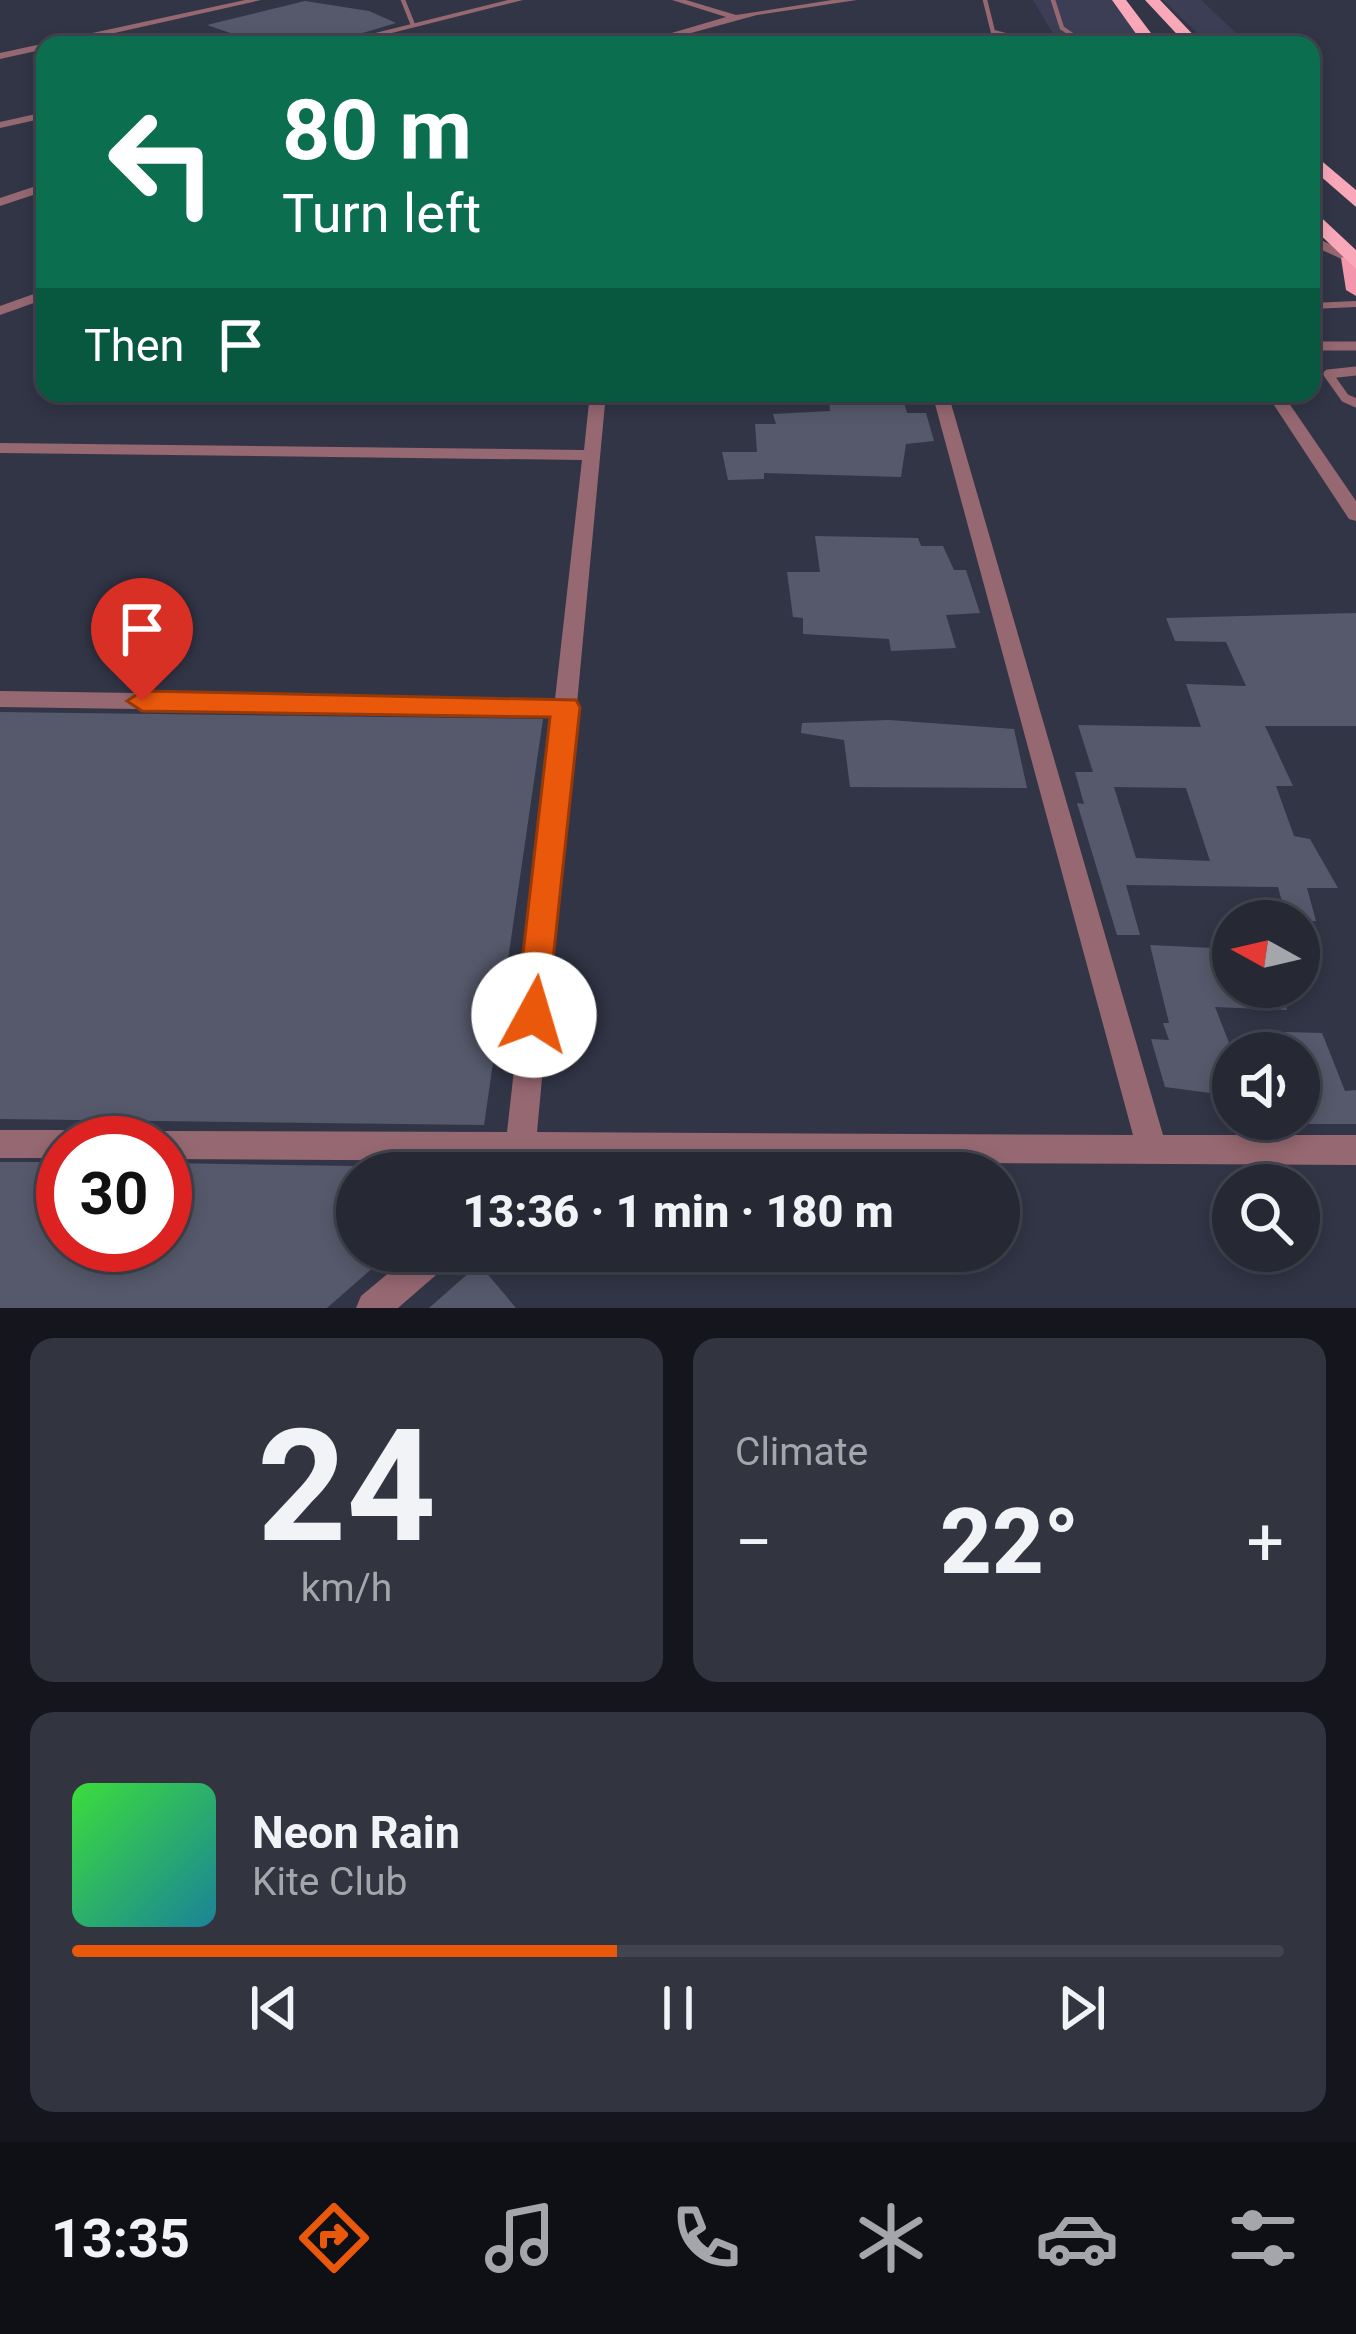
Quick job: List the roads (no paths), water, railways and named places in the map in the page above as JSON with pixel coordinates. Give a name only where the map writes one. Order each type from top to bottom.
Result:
[{"type":"highway","points":[[1119,0],[1145,36]]},
{"type":"highway","points":[[1152,0],[1186,36]]},
{"type":"highway","points":[[1320,165],[1356,201]]},
{"type":"highway","points":[[1320,224],[1353,261]]},
{"type":"main road","points":[[1353,261],[1356,290]]},
{"type":"street","points":[[88,36],[257,0]]},
{"type":"street","points":[[370,36],[518,0]]},
{"type":"street","points":[[676,0],[736,17]]},
{"type":"street","points":[[668,36],[736,17],[853,0]]},
{"type":"street","points":[[0,56],[36,47]]},
{"type":"street","points":[[0,125],[36,117]]},
{"type":"street","points":[[0,202],[36,191]]},
{"type":"street","points":[[1320,244],[1353,261]]},
{"type":"street","points":[[0,311],[36,297]]},
{"type":"street","points":[[527,1152],[597,402]]},
{"type":"street","points":[[943,402],[1152,1148]]},
{"type":"street","points":[[1280,402],[1356,515]]},
{"type":"street","points":[[0,448],[591,455]]},
{"type":"street","points":[[0,700],[566,707]]},
{"type":"street","points":[[0,1144],[36,1144]]},
{"type":"street","points":[[192,1146],[336,1152]]},
{"type":"street","points":[[554,1152],[1356,1150]]},
{"type":"street","points":[[373,1308],[415,1272]]},
{"type":"lane","points":[[404,0],[413,26]]},
{"type":"lane","points":[[985,0],[993,32],[1008,36]]},
{"type":"lane","points":[[1053,0],[1062,28],[1072,36]]},
{"type":"lane","points":[[1320,306],[1356,304]]},
{"type":"lane","points":[[1320,346],[1356,346]]},
{"type":"lane","points":[[1356,371],[1328,374],[1345,398],[1356,403]]}]
